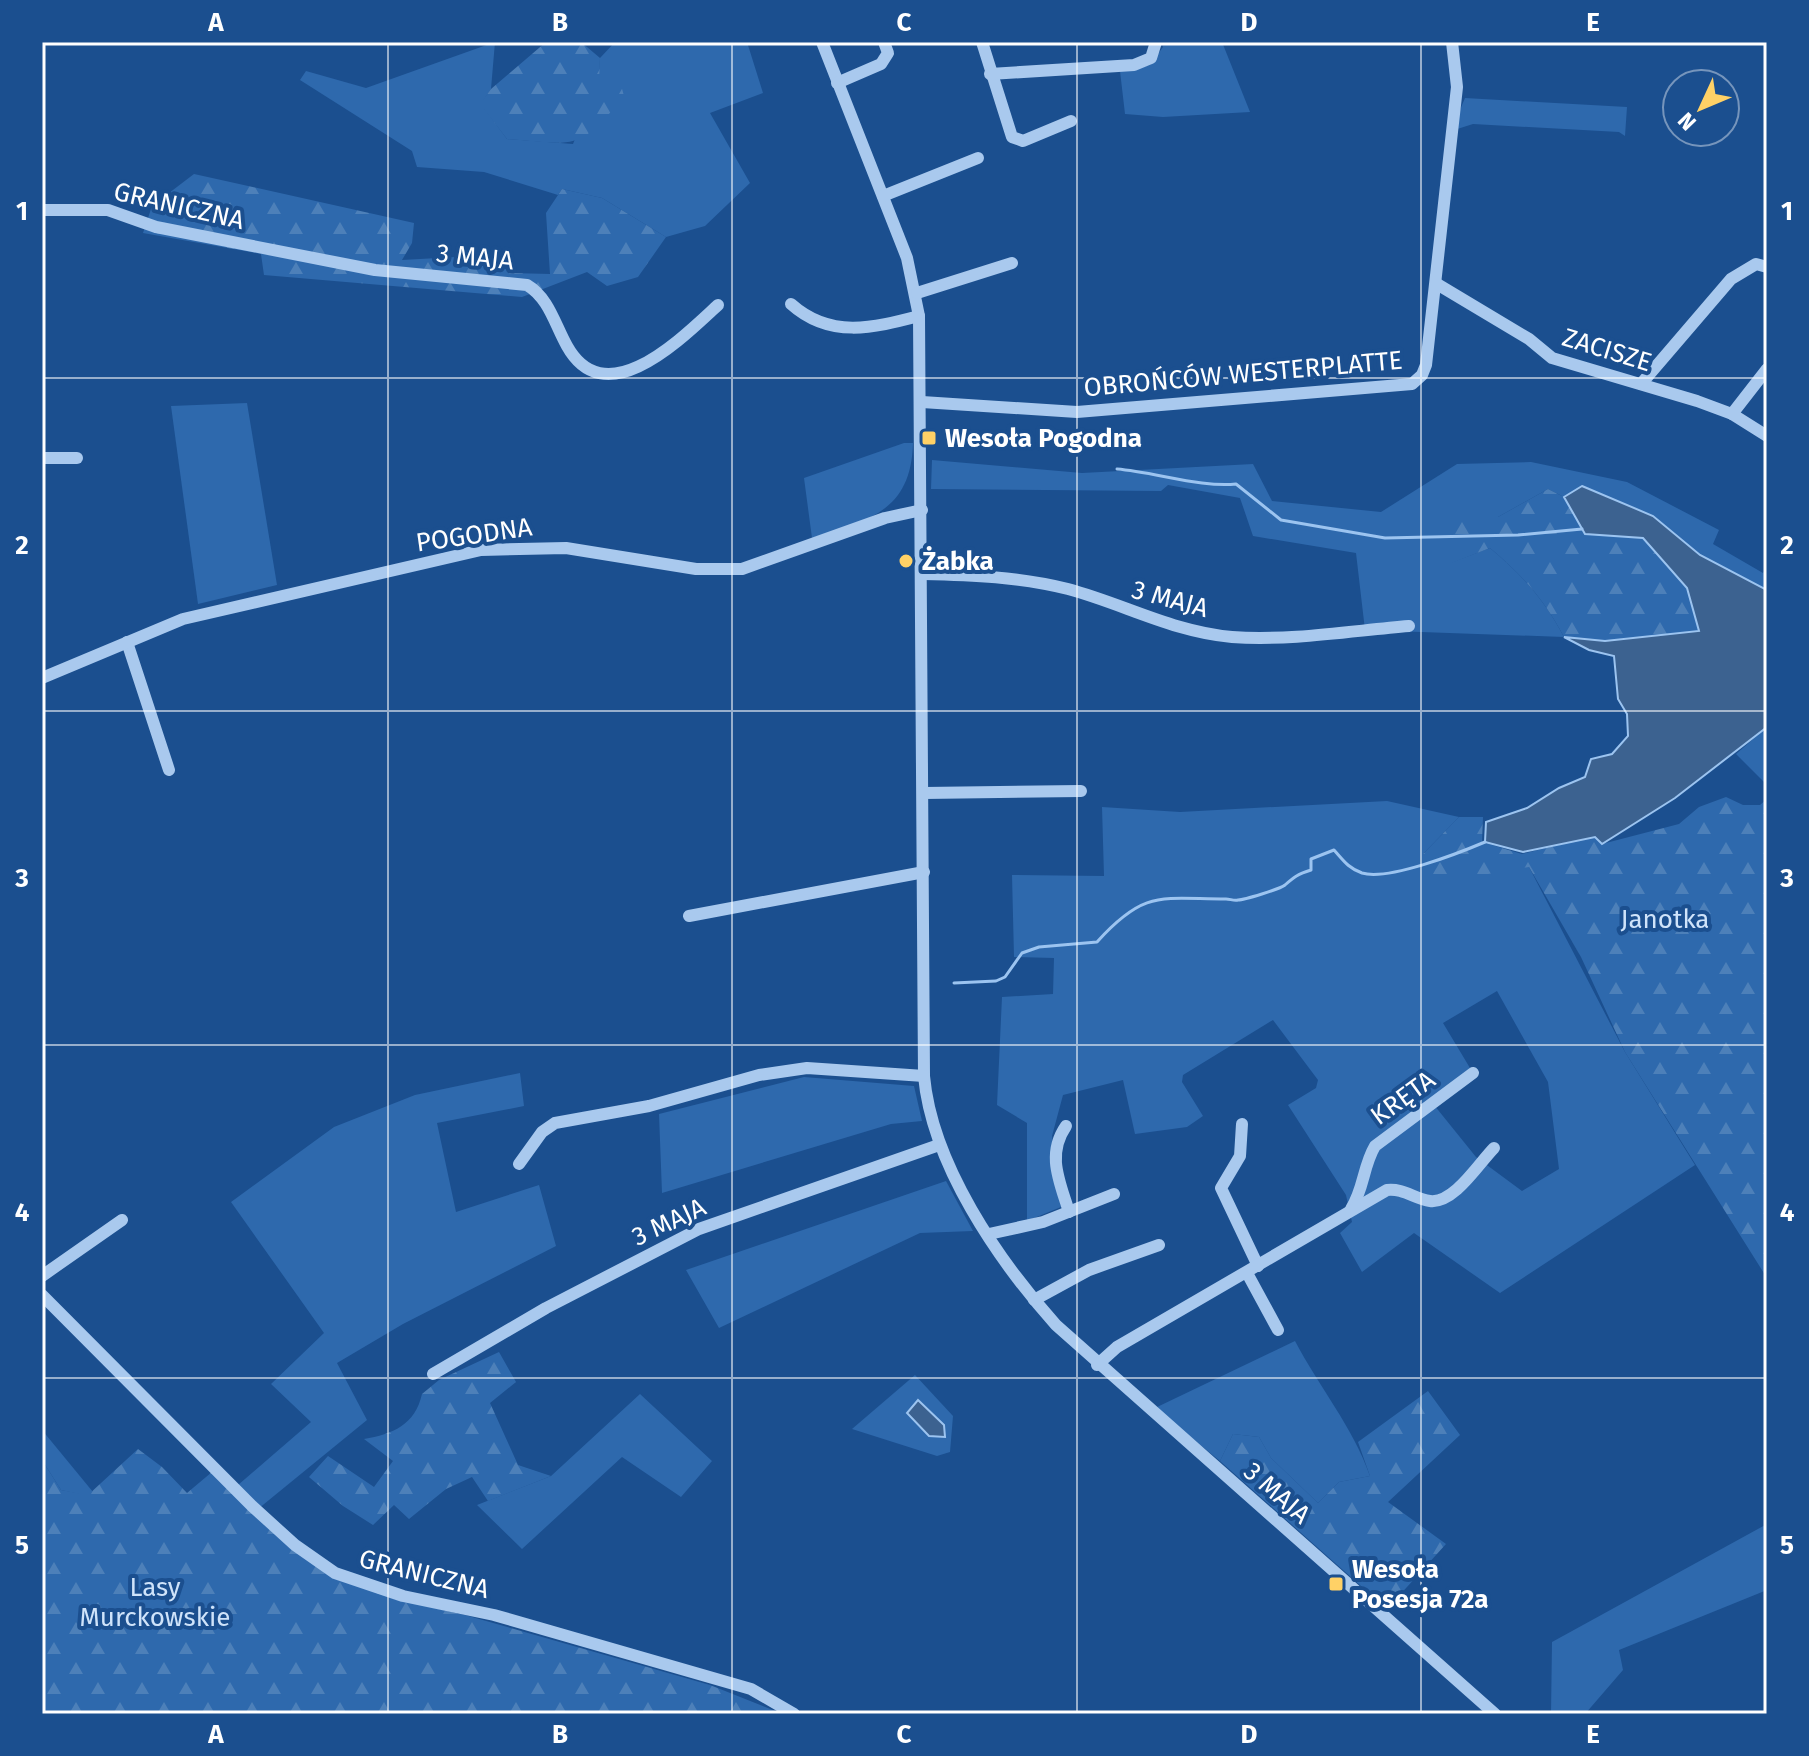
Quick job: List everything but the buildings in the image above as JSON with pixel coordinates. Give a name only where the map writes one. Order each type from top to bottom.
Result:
[{"type":"street","name":"3 MAJA","points":[[822,42],[907,258],[917,293],[922,402],[924,1076],[929,1111],[939,1145],[989,1234],[1034,1300],[1097,1365],[1495,1714]]},
{"type":"street","points":[[837,83],[881,64],[888,53],[884,42]]},
{"type":"street","points":[[982,42],[1012,137],[1017,141],[1071,121]]},
{"type":"street","points":[[990,74],[1134,65],[1151,58],[1156,42]]},
{"type":"street","name":"OBROŃCÓW WESTERPLATTE","points":[[922,402],[1077,412],[1412,384],[1422,375],[1426,365],[1437,284],[1457,87],[1452,42]]},
{"type":"street","points":[[883,196],[978,158]]},
{"type":"street","name":"GRANICZNA","points":[[42,210],[108,210],[156,227],[304,255]]},
{"type":"street","name":"3 MAJA","points":[[304,255],[375,270],[527,285],[541,295],[575,357],[584,367],[604,374],[622,372],[659,356],[718,305]]},
{"type":"street","points":[[917,293],[1012,263]]},
{"type":"street","points":[[1641,384],[1731,279],[1756,264],[1767,267]]},
{"type":"street","name":"ZACISZE","points":[[1437,284],[1529,339],[1552,358],[1732,414],[1767,436]]},
{"type":"street","points":[[791,304],[817,322],[843,329],[879,326],[919,316]]},
{"type":"street","points":[[1732,414],[1767,369]]},
{"type":"street","points":[[42,458],[77,458]]},
{"type":"street","name":"POGODNA","points":[[42,678],[195,615],[481,550],[566,548],[696,569],[742,569],[885,518],[922,510]]},
{"type":"street","name":"3 MAJA","points":[[923,574],[1015,578],[1071,590],[1164,624],[1231,637],[1281,637],[1409,626]]},
{"type":"street","points":[[127,642],[169,770]]},
{"type":"street","points":[[924,793],[1081,791]]},
{"type":"street","points":[[689,916],[924,872]]},
{"type":"street","points":[[519,1164],[542,1132],[555,1123],[649,1106],[759,1075],[807,1068],[924,1076]]},
{"type":"street","name":"KRĘTA","points":[[1351,1209],[1359,1197],[1369,1156],[1375,1146],[1473,1073]]},
{"type":"street","points":[[1242,1124],[1240,1156],[1221,1188],[1278,1330]]},
{"type":"street","points":[[1066,1126],[1055,1151],[1056,1169],[1069,1212]]},
{"type":"street","name":"3 MAJA","points":[[433,1374],[489,1340],[699,1229],[939,1145]]},
{"type":"street","points":[[1097,1365],[1117,1347],[1351,1209],[1394,1189],[1429,1201],[1443,1199],[1494,1148]]},
{"type":"street","points":[[989,1234],[1069,1212],[1114,1194]]},
{"type":"street","points":[[42,1276],[122,1220]]},
{"type":"street","points":[[1034,1300],[1089,1270],[1159,1245]]},
{"type":"street","name":"GRANICZNA","points":[[42,1295],[252,1506],[295,1545],[335,1573],[403,1596],[494,1615],[751,1689],[794,1714]]},
{"type":"green space","points":[[495,42],[491,89],[481,104],[507,139],[573,144],[598,82],[600,58],[615,42],[747,42],[763,93],[710,113],[750,183],[705,226],[666,237],[602,198],[562,189],[558,195],[484,172],[417,167],[412,151],[300,80],[306,71],[366,88]]},
{"type":"green space","points":[[546,42],[581,42],[600,58],[599,82],[621,85],[624,96],[596,127],[574,141],[507,139],[480,104],[491,89]]},
{"type":"green space","points":[[1161,42],[1222,42],[1250,112],[1163,117],[1125,114],[1120,71],[1150,65],[1163,47]]},
{"type":"green space","points":[[1465,98],[1627,107],[1625,136],[1619,132],[1473,124],[1451,131]]},
{"type":"green space","points":[[194,174],[414,223],[412,243],[402,260],[493,255],[509,273],[550,274],[546,213],[562,189],[602,198],[666,237],[638,277],[607,286],[587,272],[522,297],[264,275],[261,254],[143,233],[152,206]]},
{"type":"green space","points":[[247,403],[277,585],[198,604],[171,406]]},
{"type":"green space","points":[[904,443],[913,443],[910,466],[905,484],[895,498],[869,518],[812,538],[804,478]]},
{"type":"green space","points":[[932,460],[1082,473],[1253,464],[1272,501],[1381,512],[1457,464],[1531,462],[1627,482],[1719,530],[1713,544],[1763,573],[1767,567],[1767,590],[1700,555],[1653,516],[1582,486],[1564,497],[1548,489],[1498,517],[1449,517],[1450,563],[1490,548],[1532,588],[1564,637],[1365,630],[1356,553],[1253,536],[1240,498],[1168,485],[1161,491],[931,489]]},
{"type":"green space","points":[[1548,489],[1564,497],[1585,534],[1643,537],[1687,588],[1699,631],[1605,641],[1564,637],[1532,588],[1490,548],[1449,564],[1449,516],[1498,517]]},
{"type":"green space","points":[[1767,727],[1767,785],[1736,754]]},
{"type":"green space","name":"Janotka","points":[[1726,797],[1743,805],[1760,805],[1767,799],[1767,1278],[1625,1052],[1581,957],[1529,867],[1436,883],[1423,854],[1459,817],[1483,817],[1482,842],[1522,854],[1595,836],[1602,844],[1679,824],[1699,807]]},
{"type":"green space","points":[[1387,801],[1459,817],[1423,854],[1529,867],[1625,1052],[1695,1165],[1500,1293],[1414,1233],[1362,1272],[1340,1233],[1352,1222],[1346,1195],[1288,1105],[1316,1088],[1318,1080],[1273,1020],[1183,1075],[1182,1082],[1203,1116],[1187,1127],[1135,1134],[1123,1080],[1063,1095],[1052,1136],[1061,1207],[1027,1221],[1027,1123],[997,1105],[1002,997],[1053,994],[1054,958],[1014,957],[1012,875],[1104,876],[1102,807],[1180,812]],"holes":[[[1497,991],[1548,1082],[1559,1169],[1522,1191],[1476,1157],[1430,1100],[1470,1068],[1443,1023]]]},
{"type":"green space","points":[[520,1073],[524,1106],[437,1123],[456,1212],[539,1185],[556,1246],[403,1324],[337,1363],[367,1420],[253,1513],[231,1491],[311,1422],[271,1384],[324,1333],[231,1202],[334,1127],[415,1095]]},
{"type":"green space","points":[[804,1077],[914,1086],[922,1121],[891,1124],[662,1193],[659,1114]]},
{"type":"green space","points":[[946,1181],[973,1231],[920,1233],[719,1328],[686,1270]]},
{"type":"green space","points":[[1295,1341],[1345,1424],[1370,1476],[1339,1482],[1318,1503],[1271,1458],[1259,1437],[1233,1434],[1220,1461],[1155,1408]]},
{"type":"green space","points":[[499,1352],[516,1382],[490,1403],[518,1465],[551,1476],[488,1501],[472,1477],[446,1489],[409,1519],[394,1505],[373,1525],[343,1506],[309,1477],[328,1456],[374,1487],[393,1461],[364,1439],[401,1426],[414,1413],[422,1394],[439,1380]]},
{"type":"green space","points":[[915,1375],[953,1416],[950,1452],[937,1456],[852,1429]]},
{"type":"green space","points":[[1428,1391],[1460,1435],[1388,1502],[1446,1544],[1387,1609],[1220,1461],[1233,1434],[1259,1437],[1271,1458],[1318,1503],[1339,1482],[1370,1476],[1358,1442]]},
{"type":"green space","points":[[640,1394],[712,1461],[681,1497],[622,1457],[522,1549],[477,1505],[551,1476]]},
{"type":"green space","points":[[42,1430],[93,1492],[88,1496],[61,1490],[42,1460]]},
{"type":"green space","name":"Lasy Murckowskie","points":[[138,1449],[162,1467],[187,1493],[212,1472],[274,1533],[394,1599],[465,1615],[710,1685],[783,1714],[42,1714],[42,1460],[61,1490],[88,1495]]},
{"type":"green space","points":[[1767,1524],[1767,1590],[1619,1650],[1623,1670],[1585,1714],[1551,1714],[1552,1642]]},
{"type":"shaded area","points":[[1582,486],[1653,516],[1700,555],[1767,590],[1767,727],[1675,798],[1602,844],[1595,837],[1523,852],[1485,842],[1486,822],[1527,808],[1559,788],[1585,777],[1591,759],[1612,754],[1628,736],[1627,714],[1618,699],[1614,656],[1589,650],[1564,637],[1605,641],[1699,631],[1687,588],[1643,538],[1585,534],[1564,497]]},
{"type":"shaded area","points":[[918,1400],[944,1425],[945,1437],[929,1436],[907,1413]]},
{"type":"waterway","points":[[1117,469],[1209,484],[1236,484],[1281,520],[1385,538],[1518,535],[1582,529]]},
{"type":"waterway","points":[[954,983],[996,981],[1005,977],[1022,953],[1039,947],[1097,942],[1128,913],[1155,901],[1185,898],[1236,900],[1270,892],[1311,870],[1311,859],[1334,850],[1353,869],[1374,874],[1424,865],[1485,842]]},
{"type":"place","name":"Wesoła Pogodna","points":[[929,438]]},
{"type":"place","name":"Żabka","points":[[906,561]]},
{"type":"place","name":"Wesoła Posesja 72a","points":[[1336,1584]]}]
